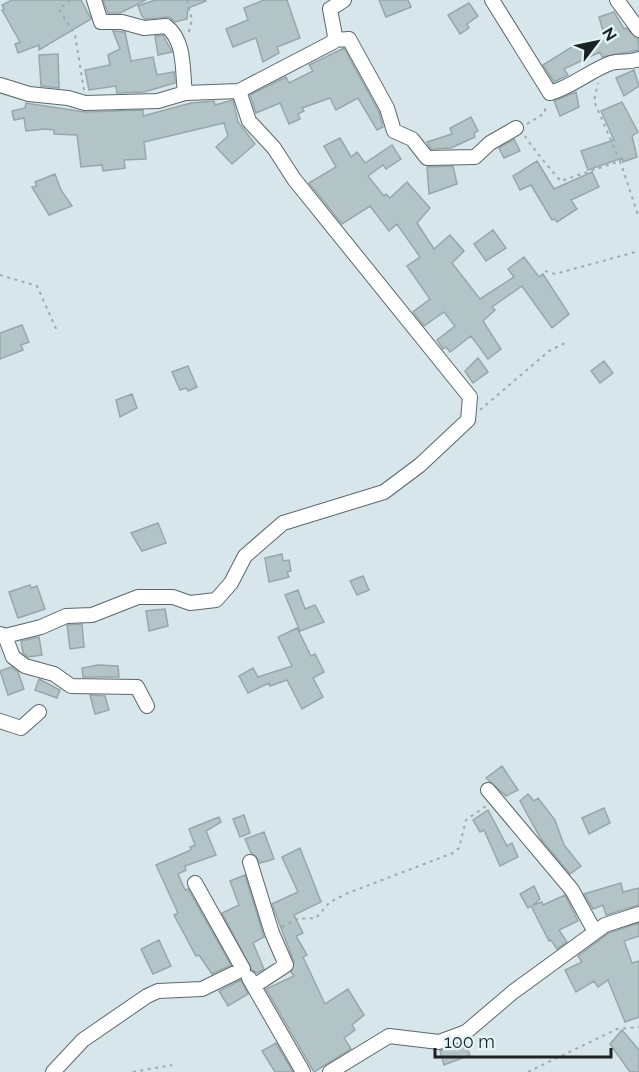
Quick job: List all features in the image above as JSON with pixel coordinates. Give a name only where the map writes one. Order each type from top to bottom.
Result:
[{"type":"street","points":[[94,0],[101,22],[122,22],[144,28],[166,26],[173,31],[181,51],[185,93]]},
{"type":"street","points":[[334,40],[330,9],[344,0]]},
{"type":"street","points":[[492,0],[550,93],[612,63],[630,63],[639,59]]},
{"type":"street","points":[[618,0],[639,30]]},
{"type":"street","points":[[0,86],[29,94],[68,98],[85,103],[158,101],[185,93],[239,91],[334,40],[350,39],[387,108],[394,131],[412,139],[427,158],[476,157],[490,143],[516,128]]},
{"type":"street","points":[[147,706],[136,687],[71,686],[54,674],[25,666],[13,657],[3,635],[40,627],[66,616],[92,615],[138,597],[173,597],[190,603],[216,600],[231,583],[244,556],[283,523],[384,492],[420,465],[468,420],[470,397],[294,179],[274,148],[249,121],[239,91]]},
{"type":"street","points":[[0,721],[21,728],[39,712]]},
{"type":"street","points":[[492,794],[572,890],[595,932]]},
{"type":"street","points":[[250,862],[272,933],[286,967],[254,986]]},
{"type":"street","points":[[195,883],[303,1072]]},
{"type":"street","points":[[330,1072],[388,1036],[439,1042],[466,1032],[513,992],[605,925],[639,914]]},
{"type":"street","points":[[53,1072],[83,1040],[147,996],[158,992],[202,989],[243,969]]},
{"type":"path","points":[[70,0],[60,9],[75,35],[82,69],[85,103]]},
{"type":"path","points":[[181,51],[192,20],[187,0]]},
{"type":"path","points":[[601,69],[602,76],[594,101],[620,161],[639,218]]},
{"type":"path","points":[[550,93],[544,103],[545,113],[516,128],[561,181],[620,161]]},
{"type":"path","points":[[545,272],[555,274],[639,251]]},
{"type":"path","points":[[0,275],[37,286],[58,333]]},
{"type":"path","points":[[468,420],[549,351],[565,343]]},
{"type":"path","points":[[272,933],[296,919],[316,918],[323,913],[330,902],[348,893],[453,853],[459,848],[466,820],[492,794]]},
{"type":"path","points":[[528,1072],[617,1029],[639,1027]]},
{"type":"path","points":[[133,1072],[172,1065]]},
{"type":"building","points":[[12,0],[81,0],[91,19],[39,50],[39,45],[18,53],[15,44],[20,42],[2,10],[4,9],[2,5]]},
{"type":"building","points":[[103,0],[146,0],[120,13],[108,13]]},
{"type":"building","points":[[155,0],[206,1],[188,8],[187,19],[175,22],[169,17],[145,19],[142,16],[138,6]]},
{"type":"building","points":[[264,0],[287,0],[300,38],[277,47],[279,53],[263,62],[256,38],[233,47],[226,29],[248,20],[244,8]]},
{"type":"building","points":[[379,0],[408,0],[411,7],[386,17]]},
{"type":"building","points":[[469,3],[478,16],[467,24],[469,28],[460,34],[448,15]]},
{"type":"building","points":[[614,12],[624,29],[626,28],[638,39],[639,50],[602,57],[600,52],[564,69],[568,75],[554,82],[543,65],[578,43],[581,48],[605,38],[599,17]]},
{"type":"building","points":[[113,31],[125,32],[131,61],[153,57],[157,75],[174,72],[175,83],[144,92],[117,93],[116,86],[89,90],[85,70],[110,65],[108,55],[120,49]]},
{"type":"building","points":[[163,35],[172,52],[158,55],[155,36]]},
{"type":"building","points":[[344,48],[379,112],[383,127],[377,130],[358,98],[336,110],[330,98],[302,108],[304,111],[298,114],[300,119],[289,124],[280,103],[256,113],[250,95],[286,77],[289,83],[313,71],[309,65]]},
{"type":"building","points":[[58,54],[59,88],[41,86],[39,55]]},
{"type":"building","points":[[634,70],[639,86],[624,96],[616,78]]},
{"type":"building","points":[[576,92],[579,107],[560,116],[554,101]]},
{"type":"building","points":[[233,100],[238,122],[255,144],[232,164],[216,147],[228,136],[224,123],[144,142],[146,159],[124,160],[125,168],[103,171],[102,165],[81,167],[77,135],[54,134],[54,130],[45,129],[26,131],[24,118],[14,120],[12,111],[25,108],[26,103],[85,112],[143,110],[143,116],[191,103],[214,101],[215,105]]},
{"type":"building","points":[[622,102],[638,132],[632,136],[637,157],[623,162],[622,158],[588,170],[581,151],[614,140],[601,111]]},
{"type":"building","points":[[471,117],[478,131],[474,133],[475,137],[451,148],[431,149],[427,142],[452,134],[450,128]]},
{"type":"building","points":[[340,138],[351,157],[357,152],[365,163],[392,145],[401,159],[386,169],[383,165],[368,176],[384,196],[386,194],[390,198],[407,182],[430,208],[417,223],[434,249],[450,235],[464,251],[452,263],[480,299],[514,277],[508,269],[524,257],[539,277],[543,274],[569,314],[552,328],[522,286],[492,307],[495,310],[483,321],[501,349],[488,359],[471,336],[450,352],[446,347],[443,349],[437,340],[455,326],[444,312],[424,326],[413,312],[430,299],[407,266],[420,257],[397,224],[389,231],[370,206],[342,224],[309,183],[336,167],[324,146]]},
{"type":"building","points":[[514,139],[520,151],[504,158],[499,148]]},
{"type":"building","points":[[537,161],[554,189],[592,172],[599,187],[571,200],[577,209],[557,222],[555,219],[552,220],[531,185],[520,190],[513,176]]},
{"type":"building","points":[[453,166],[457,184],[429,194],[427,167]]},
{"type":"building","points":[[55,174],[61,190],[72,206],[49,215],[32,187],[37,186],[35,182]]},
{"type":"building","points":[[493,230],[506,248],[486,261],[474,244]]},
{"type":"building","points":[[22,325],[29,342],[21,345],[23,350],[0,359],[0,333]]},
{"type":"building","points":[[478,358],[488,372],[473,383],[465,371]]},
{"type":"building","points":[[604,361],[613,373],[600,383],[591,371]]},
{"type":"building","points":[[188,366],[197,387],[188,391],[186,388],[180,390],[172,372]]},
{"type":"building","points":[[132,394],[137,408],[120,417],[116,400]]},
{"type":"building","points":[[158,523],[166,543],[142,551],[131,533]]},
{"type":"building","points":[[282,554],[283,561],[289,560],[291,571],[287,572],[289,577],[269,582],[265,558]]},
{"type":"building","points":[[363,576],[369,590],[357,595],[350,581]]},
{"type":"building","points":[[30,585],[31,588],[37,586],[45,609],[18,618],[9,592]]},
{"type":"building","points":[[298,590],[305,609],[315,605],[324,622],[300,631],[285,595]]},
{"type":"building","points":[[165,609],[168,626],[149,631],[146,611]]},
{"type":"building","points":[[82,624],[84,647],[70,649],[67,625]]},
{"type":"building","points":[[297,628],[311,656],[315,654],[324,672],[313,678],[323,697],[302,709],[287,680],[270,686],[269,683],[248,693],[239,676],[253,668],[258,677],[292,666],[278,637]]},
{"type":"building","points":[[39,637],[42,655],[28,657],[23,653],[21,641]]},
{"type":"building","points":[[98,665],[118,666],[119,677],[83,677],[82,668]]},
{"type":"building","points":[[11,667],[18,672],[24,689],[8,695],[0,671]]},
{"type":"building","points":[[39,679],[60,690],[57,698],[35,690]]},
{"type":"building","points":[[90,695],[105,696],[109,710],[95,714]]},
{"type":"building","points":[[502,766],[518,790],[506,796],[486,778]]},
{"type":"building","points":[[528,794],[534,801],[538,798],[555,820],[564,845],[581,866],[570,874],[541,839],[520,801]]},
{"type":"building","points":[[604,808],[610,823],[589,834],[582,818]]},
{"type":"building","points":[[488,810],[507,846],[512,843],[518,857],[500,866],[484,830],[480,832],[473,820]]},
{"type":"building","points":[[244,815],[250,833],[240,837],[233,819]]},
{"type":"building","points":[[219,817],[221,822],[206,831],[216,855],[185,866],[186,870],[178,874],[185,890],[188,889],[231,965],[212,974],[199,955],[196,956],[174,915],[178,913],[156,865],[191,850],[190,847],[195,845],[189,829]]},
{"type":"building","points":[[264,832],[274,859],[260,863],[251,853],[245,839]]},
{"type":"building","points":[[300,848],[321,902],[294,915],[303,933],[296,936],[307,955],[303,957],[325,1004],[348,989],[364,1015],[352,1025],[355,1030],[344,1038],[351,1049],[314,1072],[266,989],[294,976],[291,972],[294,962],[272,904],[298,892],[282,857]]},
{"type":"building","points":[[245,875],[264,937],[253,943],[264,969],[257,973],[252,970],[222,913],[239,905],[230,881]]},
{"type":"building","points":[[621,883],[623,892],[639,888],[639,905],[606,915],[603,905],[593,909],[584,894]]},
{"type":"building","points":[[534,886],[540,899],[533,905],[542,902],[543,905],[565,895],[578,921],[559,930],[567,942],[557,949],[551,940],[549,941],[531,906],[528,908],[520,894]]},
{"type":"building","points":[[639,923],[639,936],[624,941],[632,963],[639,961],[639,1017],[625,1022],[608,980],[598,987],[594,981],[576,992],[565,970],[582,962],[578,956],[609,933]]},
{"type":"building","points":[[159,940],[171,966],[153,974],[141,949]]},
{"type":"building","points":[[241,980],[248,994],[228,1006],[219,991]]},
{"type":"building","points":[[622,1030],[639,1050],[639,1072],[630,1072],[610,1044]]},
{"type":"building","points":[[276,1043],[293,1072],[275,1072],[262,1051]]},
{"type":"building","points":[[460,1044],[462,1047],[466,1046],[470,1055],[444,1065],[440,1051]]}]
